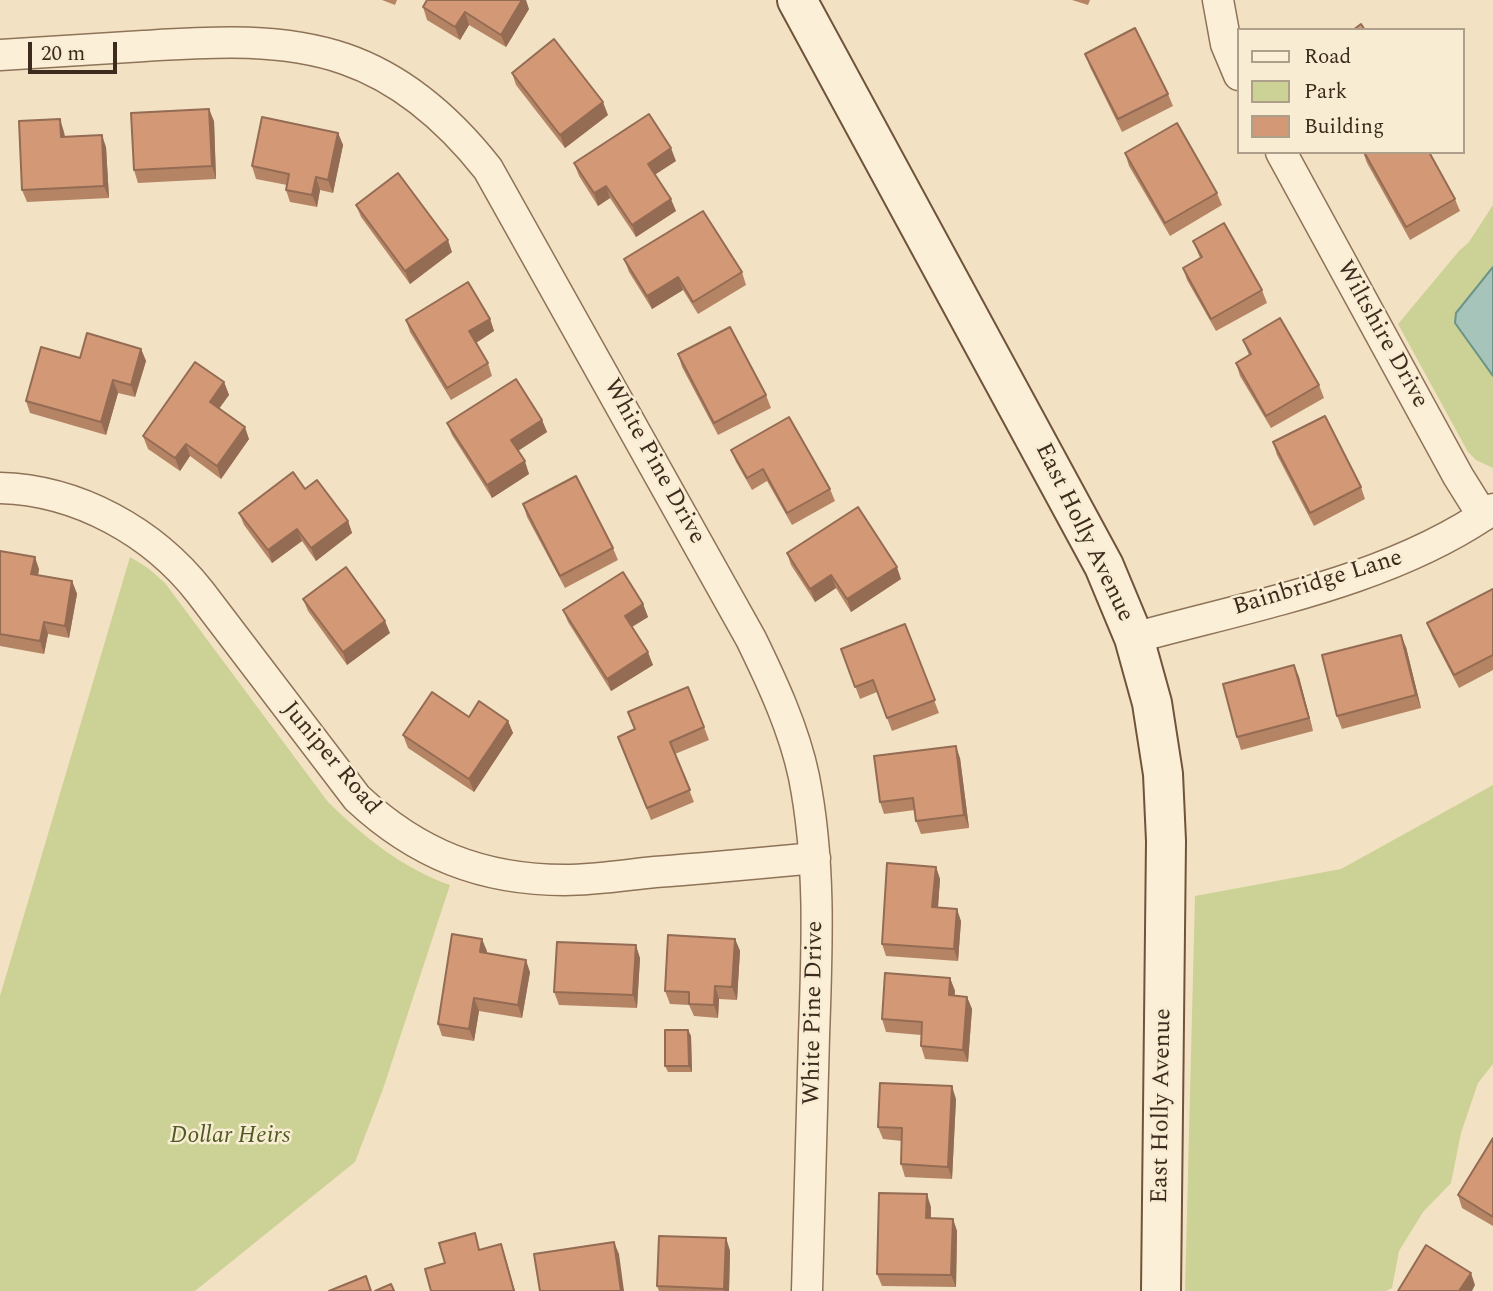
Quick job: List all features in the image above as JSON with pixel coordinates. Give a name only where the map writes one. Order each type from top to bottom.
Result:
[{"type":"street","name":"East Holly Avenue","points":[[797,0],[1061,484],[1104,566],[1134,638],[1152,704],[1161,762],[1166,841],[1161,1291]]},
{"type":"street","points":[[1218,0],[1226,44],[1238,73]]},
{"type":"street","name":"White Pine Drive","points":[[0,55],[199,43],[292,46],[347,60],[373,72],[422,103],[468,143],[488,169],[757,651],[797,753],[809,807],[815,858],[818,929],[807,1291]]},
{"type":"street","name":"Wiltshire Drive","points":[[1282,154],[1458,477],[1488,512]]},
{"type":"street","name":"Juniper Road","points":[[0,488],[68,500],[121,524],[165,554],[201,592],[357,798],[383,822],[443,857],[475,869],[504,875],[567,880],[815,858]]},
{"type":"street","name":"Bainbridge Lane","points":[[1134,638],[1370,572],[1435,544],[1488,512]]},
{"type":"green space","points":[[1493,205],[1493,468],[1476,460],[1468,452],[1398,324],[1469,242]]},
{"type":"green space","name":"Dollar Heirs","points":[[130,557],[165,583],[328,802],[384,850],[416,870],[450,885],[383,1089],[355,1162],[195,1291],[0,1291],[0,996]]},
{"type":"green space","points":[[1493,785],[1493,1064],[1478,1083],[1461,1133],[1451,1183],[1423,1212],[1399,1251],[1392,1288],[1386,1291],[1185,1291],[1195,896],[1341,869]]},
{"type":"water","points":[[1493,267],[1493,376],[1455,323],[1456,313]]},
{"type":"building","points":[[427,0],[522,0],[501,35],[465,12],[455,27],[423,7]]},
{"type":"building","points":[[1135,28],[1168,94],[1118,119],[1085,54]]},
{"type":"building","points":[[554,39],[603,102],[560,135],[512,73]]},
{"type":"building","points":[[209,109],[212,166],[134,170],[131,113]]},
{"type":"building","points":[[649,114],[671,148],[648,164],[671,199],[632,225],[606,186],[594,193],[574,163]]},
{"type":"building","points":[[262,117],[338,133],[328,180],[316,177],[312,195],[286,190],[289,174],[252,166]]},
{"type":"building","points":[[60,119],[61,137],[102,135],[104,186],[22,190],[19,121]]},
{"type":"building","points":[[1177,123],[1217,193],[1165,223],[1125,153]]},
{"type":"building","points":[[1365,154],[1430,154],[1455,199],[1406,227]]},
{"type":"building","points":[[398,173],[448,240],[405,271],[356,205]]},
{"type":"building","points":[[703,211],[742,272],[693,302],[678,277],[647,296],[624,259]]},
{"type":"building","points":[[1224,223],[1262,290],[1211,319],[1183,268],[1202,257],[1193,241]]},
{"type":"building","points":[[468,282],[490,319],[469,331],[488,363],[447,388],[406,320]]},
{"type":"building","points":[[1280,318],[1319,385],[1266,416],[1236,363],[1251,354],[1243,340]]},
{"type":"building","points":[[730,327],[766,395],[714,423],[678,354]]},
{"type":"building","points":[[87,333],[141,349],[131,385],[113,380],[101,422],[26,401],[41,347],[80,358]]},
{"type":"building","points":[[195,362],[224,382],[210,402],[245,427],[217,466],[186,444],[175,458],[143,436]]},
{"type":"building","points":[[516,379],[542,420],[511,440],[525,461],[487,485],[447,423]]},
{"type":"building","points":[[1325,416],[1361,487],[1310,513],[1273,442]]},
{"type":"building","points":[[789,417],[830,489],[787,513],[763,469],[747,478],[731,450]]},
{"type":"building","points":[[293,472],[305,489],[317,480],[348,521],[311,548],[297,529],[268,550],[239,513]]},
{"type":"building","points":[[576,476],[613,548],[560,576],[523,504]]},
{"type":"building","points":[[858,507],[897,567],[847,599],[831,575],[810,589],[787,553]]},
{"type":"building","points":[[0,551],[35,557],[31,574],[72,581],[65,626],[44,622],[40,641],[0,634]]},
{"type":"building","points":[[346,567],[385,621],[343,652],[303,599]]},
{"type":"building","points":[[623,572],[643,604],[625,616],[648,652],[607,679],[563,610]]},
{"type":"building","points":[[1493,589],[1493,655],[1454,675],[1427,623]]},
{"type":"building","points":[[905,624],[935,700],[887,718],[873,680],[855,687],[841,649]]},
{"type":"building","points":[[1401,635],[1416,695],[1337,716],[1322,655]]},
{"type":"building","points":[[1294,665],[1309,718],[1237,737],[1223,684]]},
{"type":"building","points":[[688,687],[704,727],[670,742],[690,790],[647,808],[618,737],[635,729],[628,712]]},
{"type":"building","points":[[432,692],[469,717],[479,701],[508,721],[469,779],[403,735]]},
{"type":"building","points":[[956,746],[964,815],[916,821],[913,798],[880,802],[874,756]]},
{"type":"building","points":[[887,863],[936,867],[932,907],[957,909],[954,949],[882,944]]},
{"type":"building","points":[[452,934],[482,939],[480,952],[526,960],[518,1005],[474,998],[469,1029],[438,1024]]},
{"type":"building","points":[[668,935],[735,939],[732,987],[715,986],[714,1005],[689,1004],[689,992],[665,991]]},
{"type":"building","points":[[557,942],[636,945],[633,995],[554,992]]},
{"type":"building","points":[[885,973],[950,978],[949,995],[967,997],[963,1050],[921,1046],[922,1022],[882,1019]]},
{"type":"building","points":[[665,1030],[688,1030],[689,1066],[665,1066]]},
{"type":"building","points":[[880,1083],[952,1086],[948,1167],[901,1164],[902,1128],[878,1127]]},
{"type":"building","points":[[1493,1138],[1493,1217],[1458,1195]]},
{"type":"building","points":[[879,1193],[927,1194],[926,1218],[953,1219],[951,1275],[877,1274]]},
{"type":"building","points":[[475,1233],[479,1250],[501,1244],[514,1291],[431,1291],[425,1269],[445,1263],[439,1243]]},
{"type":"building","points":[[659,1236],[726,1238],[724,1289],[657,1286]]},
{"type":"building","points":[[614,1242],[621,1291],[540,1291],[534,1254]]},
{"type":"building","points":[[1426,1245],[1471,1273],[1459,1291],[1398,1291]]},
{"type":"building","points":[[366,1276],[371,1291],[329,1291]]},
{"type":"building","points":[[391,1284],[394,1291],[375,1291]]}]
